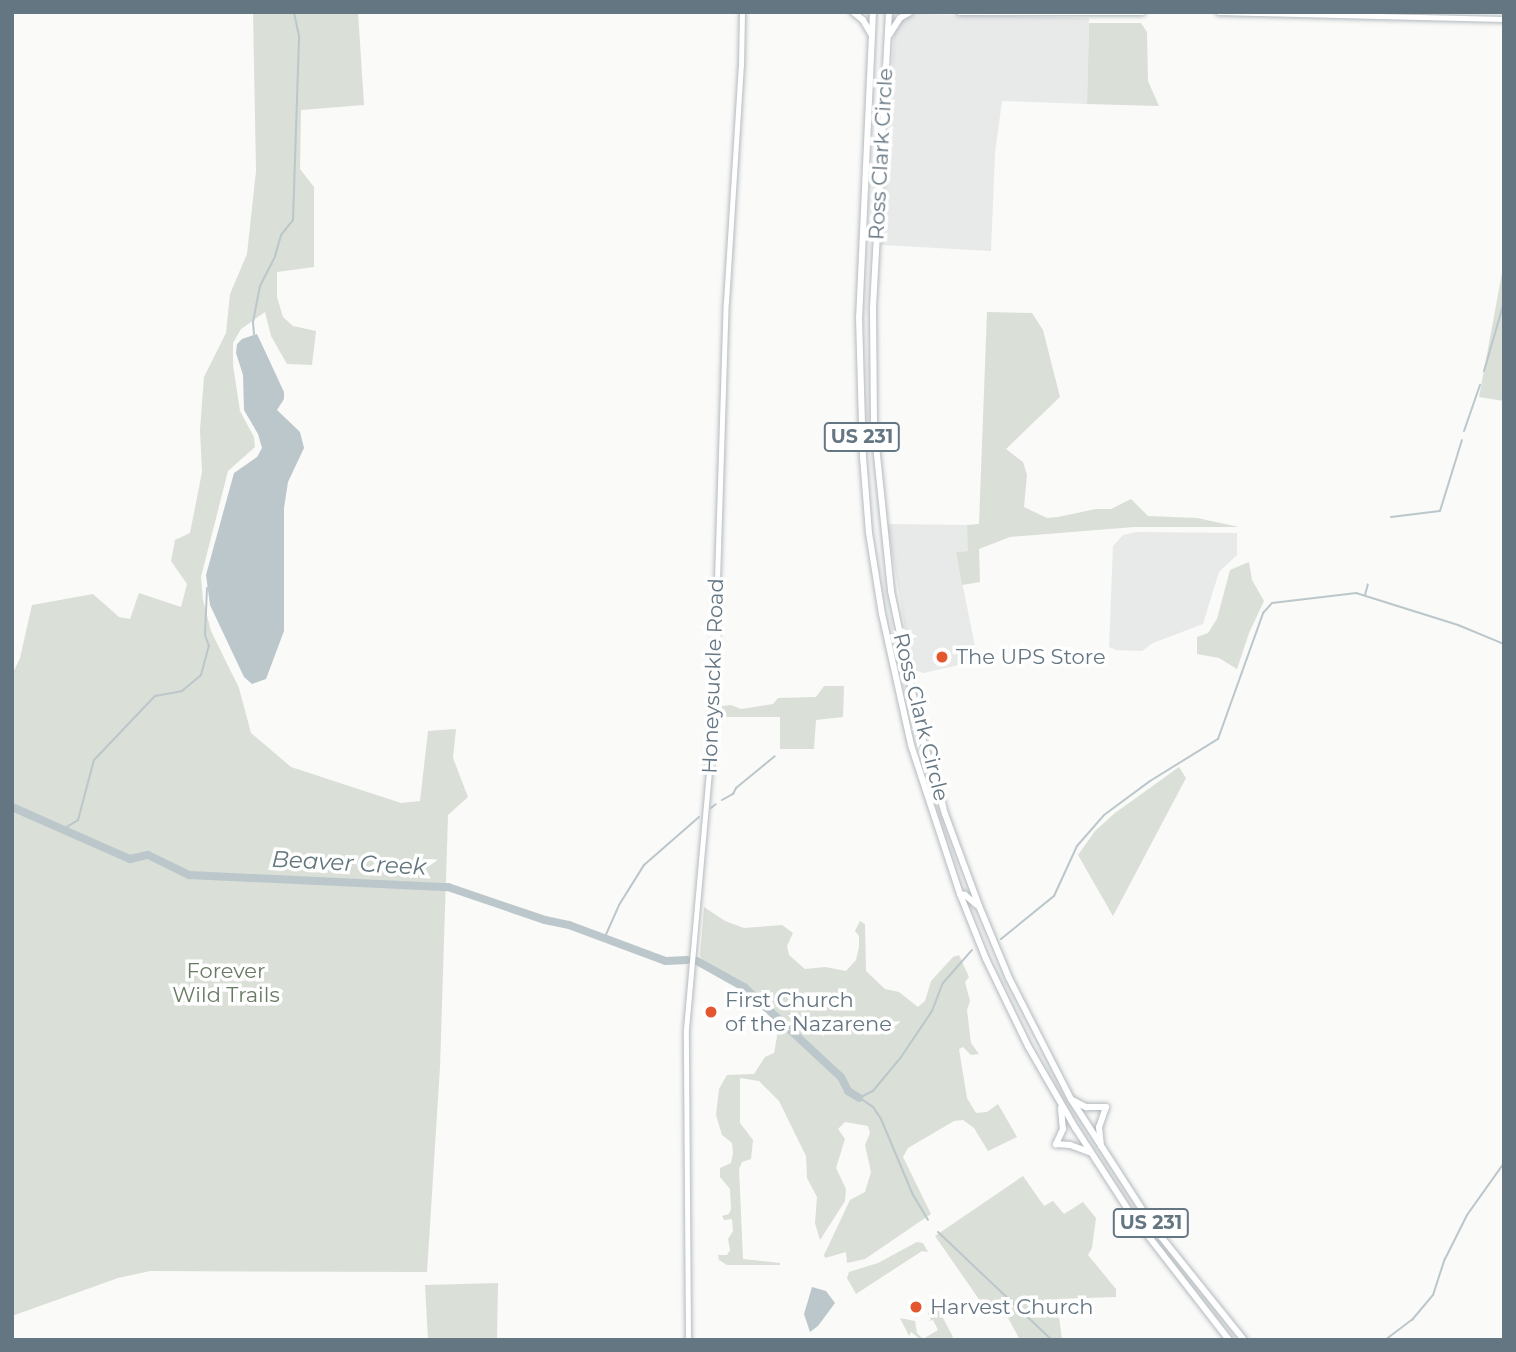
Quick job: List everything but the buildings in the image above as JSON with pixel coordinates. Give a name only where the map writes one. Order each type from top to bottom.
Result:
[{"type":"highway","points":[[853,12],[863,20],[872,35]]},
{"type":"highway","name":"Ross Clark Circle","points":[[873,12],[859,383],[869,533],[896,684],[918,771],[960,894],[1013,1015],[1060,1102],[1154,1246],[1229,1340]]},
{"type":"highway","name":"Ross Clark Circle","points":[[889,12],[876,230],[873,382],[884,542],[908,681],[936,783],[969,882],[1009,978],[1071,1098],[1101,1149],[1163,1240],[1244,1340]]},
{"type":"highway","points":[[888,37],[900,18],[910,12]]},
{"type":"highway","points":[[864,199],[877,214]]},
{"type":"highway","points":[[864,215],[876,230]]},
{"type":"highway","points":[[952,874],[961,882],[969,882]]},
{"type":"highway","points":[[960,894],[979,906]]},
{"type":"highway","points":[[1071,1098],[1086,1107],[1106,1107],[1099,1127],[1101,1149]]},
{"type":"highway","points":[[1060,1102],[1063,1124],[1056,1144],[1070,1145],[1091,1153]]},
{"type":"highway","points":[[1154,1246],[1163,1240]]},
{"type":"highway","points":[[1216,1324],[1224,1317]]},
{"type":"main road","name":"Honeysuckle Road","points":[[688,1340],[686,1030],[711,749],[726,302],[742,12]]},
{"type":"main road","points":[[959,12],[1142,12]]},
{"type":"main road","points":[[1218,12],[1504,19]]},
{"type":"shaded area","points":[[916,14],[1089,18],[1087,104],[1002,101],[995,153],[991,251],[881,245],[894,35],[901,20]]},
{"type":"shaded area","points":[[257,334],[284,392],[284,399],[277,410],[300,432],[304,448],[288,482],[284,508],[284,631],[266,679],[252,684],[244,677],[210,605],[206,575],[234,473],[257,457],[262,448],[258,434],[244,410],[243,375],[236,353],[237,344],[242,339]]},
{"type":"shaded area","points":[[887,524],[967,525],[969,551],[956,552],[978,661],[923,673],[912,669]]},
{"type":"shaded area","points":[[1137,532],[1237,533],[1237,555],[1219,572],[1203,624],[1153,643],[1142,651],[1116,650],[1109,647],[1113,546],[1123,535]]},
{"type":"shaded area","points":[[812,1287],[826,1291],[835,1303],[818,1326],[810,1332],[804,1314]]},
{"type":"green space","name":"Forever Wild Trails","points":[[253,12],[358,12],[364,105],[301,110],[300,169],[314,187],[314,267],[277,272],[277,297],[283,317],[293,326],[316,331],[312,365],[287,364],[271,336],[265,312],[241,329],[233,343],[233,365],[240,411],[254,437],[255,447],[228,471],[201,577],[203,600],[211,631],[239,688],[251,733],[291,767],[401,803],[420,801],[428,731],[456,729],[453,758],[468,797],[448,815],[440,1067],[427,1272],[150,1271],[118,1278],[12,1316],[12,675],[20,658],[32,605],[93,594],[119,617],[130,619],[139,593],[181,607],[187,584],[171,561],[175,540],[190,533],[202,472],[200,430],[204,377],[226,333],[230,294],[247,254],[256,171]]},
{"type":"green space","points":[[1089,23],[1141,23],[1147,32],[1148,81],[1159,106],[1087,104]]},
{"type":"green space","points":[[1504,273],[1504,401],[1479,397]]},
{"type":"green space","points":[[987,312],[1032,313],[1043,330],[1060,397],[1006,449],[1023,462],[1027,475],[1024,507],[1047,518],[1111,509],[1131,499],[1148,516],[1197,518],[1239,527],[1134,527],[1010,537],[979,549],[980,582],[962,585],[956,552],[968,551],[967,525],[979,524]]},
{"type":"green space","points":[[1249,562],[1252,580],[1264,601],[1249,633],[1237,669],[1219,658],[1197,654],[1197,637],[1208,633],[1217,619],[1230,570]]},
{"type":"green space","points":[[824,686],[844,686],[843,717],[816,720],[814,749],[780,749],[780,717],[727,717],[722,714],[722,706],[731,705],[741,709],[773,704],[778,698],[816,697]]},
{"type":"green space","points":[[1179,767],[1186,778],[1113,916],[1078,855],[1095,831],[1115,813]]},
{"type":"green space","points":[[704,907],[725,921],[744,928],[782,925],[793,933],[787,946],[789,955],[805,969],[825,967],[846,971],[856,960],[859,936],[855,931],[860,921],[865,924],[866,971],[885,989],[899,992],[918,1007],[925,1001],[931,981],[953,957],[959,955],[969,977],[965,982],[970,1001],[967,1010],[971,1043],[979,1054],[971,1055],[963,1047],[959,1049],[967,1098],[976,1113],[987,1112],[998,1104],[1017,1137],[988,1151],[974,1128],[963,1120],[954,1121],[908,1148],[903,1157],[931,1214],[865,1259],[847,1263],[846,1252],[825,1258],[824,1255],[850,1200],[865,1192],[871,1172],[865,1145],[870,1133],[868,1126],[845,1122],[838,1129],[845,1139],[836,1168],[846,1189],[845,1201],[820,1240],[815,1223],[817,1197],[807,1178],[806,1156],[779,1101],[759,1081],[740,1078],[740,1123],[753,1140],[751,1159],[742,1162],[739,1169],[743,1259],[780,1265],[727,1265],[719,1260],[718,1255],[727,1255],[730,1250],[728,1239],[733,1231],[732,1219],[724,1220],[722,1216],[729,1214],[731,1209],[730,1189],[720,1177],[720,1168],[731,1163],[733,1153],[732,1143],[722,1135],[716,1115],[719,1089],[727,1075],[754,1074],[765,1057],[774,1053],[778,1031],[771,1016],[744,992],[709,972],[700,956]]},
{"type":"green space","points":[[1023,1176],[1044,1206],[1053,1201],[1064,1214],[1083,1202],[1096,1218],[1092,1248],[1088,1255],[1116,1289],[1116,1297],[1057,1299],[1062,1340],[1020,1340],[1008,1318],[983,1305],[935,1236]]},
{"type":"green space","points":[[917,1242],[923,1243],[928,1252],[922,1251],[856,1294],[847,1278],[849,1272],[878,1263]]},
{"type":"green space","points":[[498,1283],[497,1340],[428,1340],[425,1285]]},
{"type":"green space","points":[[934,1301],[953,1337],[949,1340],[921,1340],[911,1332],[909,1336],[900,1318],[915,1321],[917,1333],[923,1339],[938,1330],[933,1320],[926,1322],[931,1320],[928,1314]]},
{"type":"waterway","points":[[254,334],[253,322],[260,286],[275,256],[281,235],[293,220],[299,36],[294,12]]},
{"type":"waterway","points":[[1484,371],[1504,302]]},
{"type":"waterway","points":[[1464,431],[1480,385]]},
{"type":"waterway","points":[[1391,517],[1440,511],[1462,440]]},
{"type":"waterway","points":[[1365,595],[1368,584]]},
{"type":"waterway","points":[[60,831],[78,820],[94,760],[155,696],[182,691],[201,675],[209,646],[205,635],[207,588]]},
{"type":"waterway","points":[[1001,939],[1054,896],[1077,846],[1104,815],[1150,781],[1218,739],[1263,613],[1272,603],[1356,593],[1458,625],[1504,644]]},
{"type":"waterway","points":[[722,800],[733,794],[736,788],[775,756]]},
{"type":"waterway","points":[[711,808],[716,804]]},
{"type":"waterway","name":"Beaver Creek","points":[[12,807],[130,859],[148,855],[189,875],[448,887],[545,920],[569,925],[666,961],[687,960]]},
{"type":"waterway","points":[[604,939],[619,905],[644,865],[699,817]]},
{"type":"waterway","points":[[859,1098],[873,1091],[901,1057],[932,1011],[943,983],[972,950]]},
{"type":"waterway","name":"Beaver Creek","points":[[697,961],[744,987],[841,1077],[848,1091],[859,1098]]},
{"type":"waterway","name":"Beaver Creek","points":[[860,1098],[873,1107],[881,1119],[913,1195],[928,1220]]},
{"type":"waterway","points":[[1385,1340],[1412,1320],[1433,1295],[1445,1259],[1467,1215],[1504,1163]]},
{"type":"waterway","name":"Beaver Creek","points":[[938,1232],[1052,1340]]},
{"type":"place","name":"The UPS Store","points":[[942,657]]},
{"type":"place","name":"First Church of the Nazarene","points":[[711,1012]]},
{"type":"place","name":"Harvest Church","points":[[916,1307]]}]
